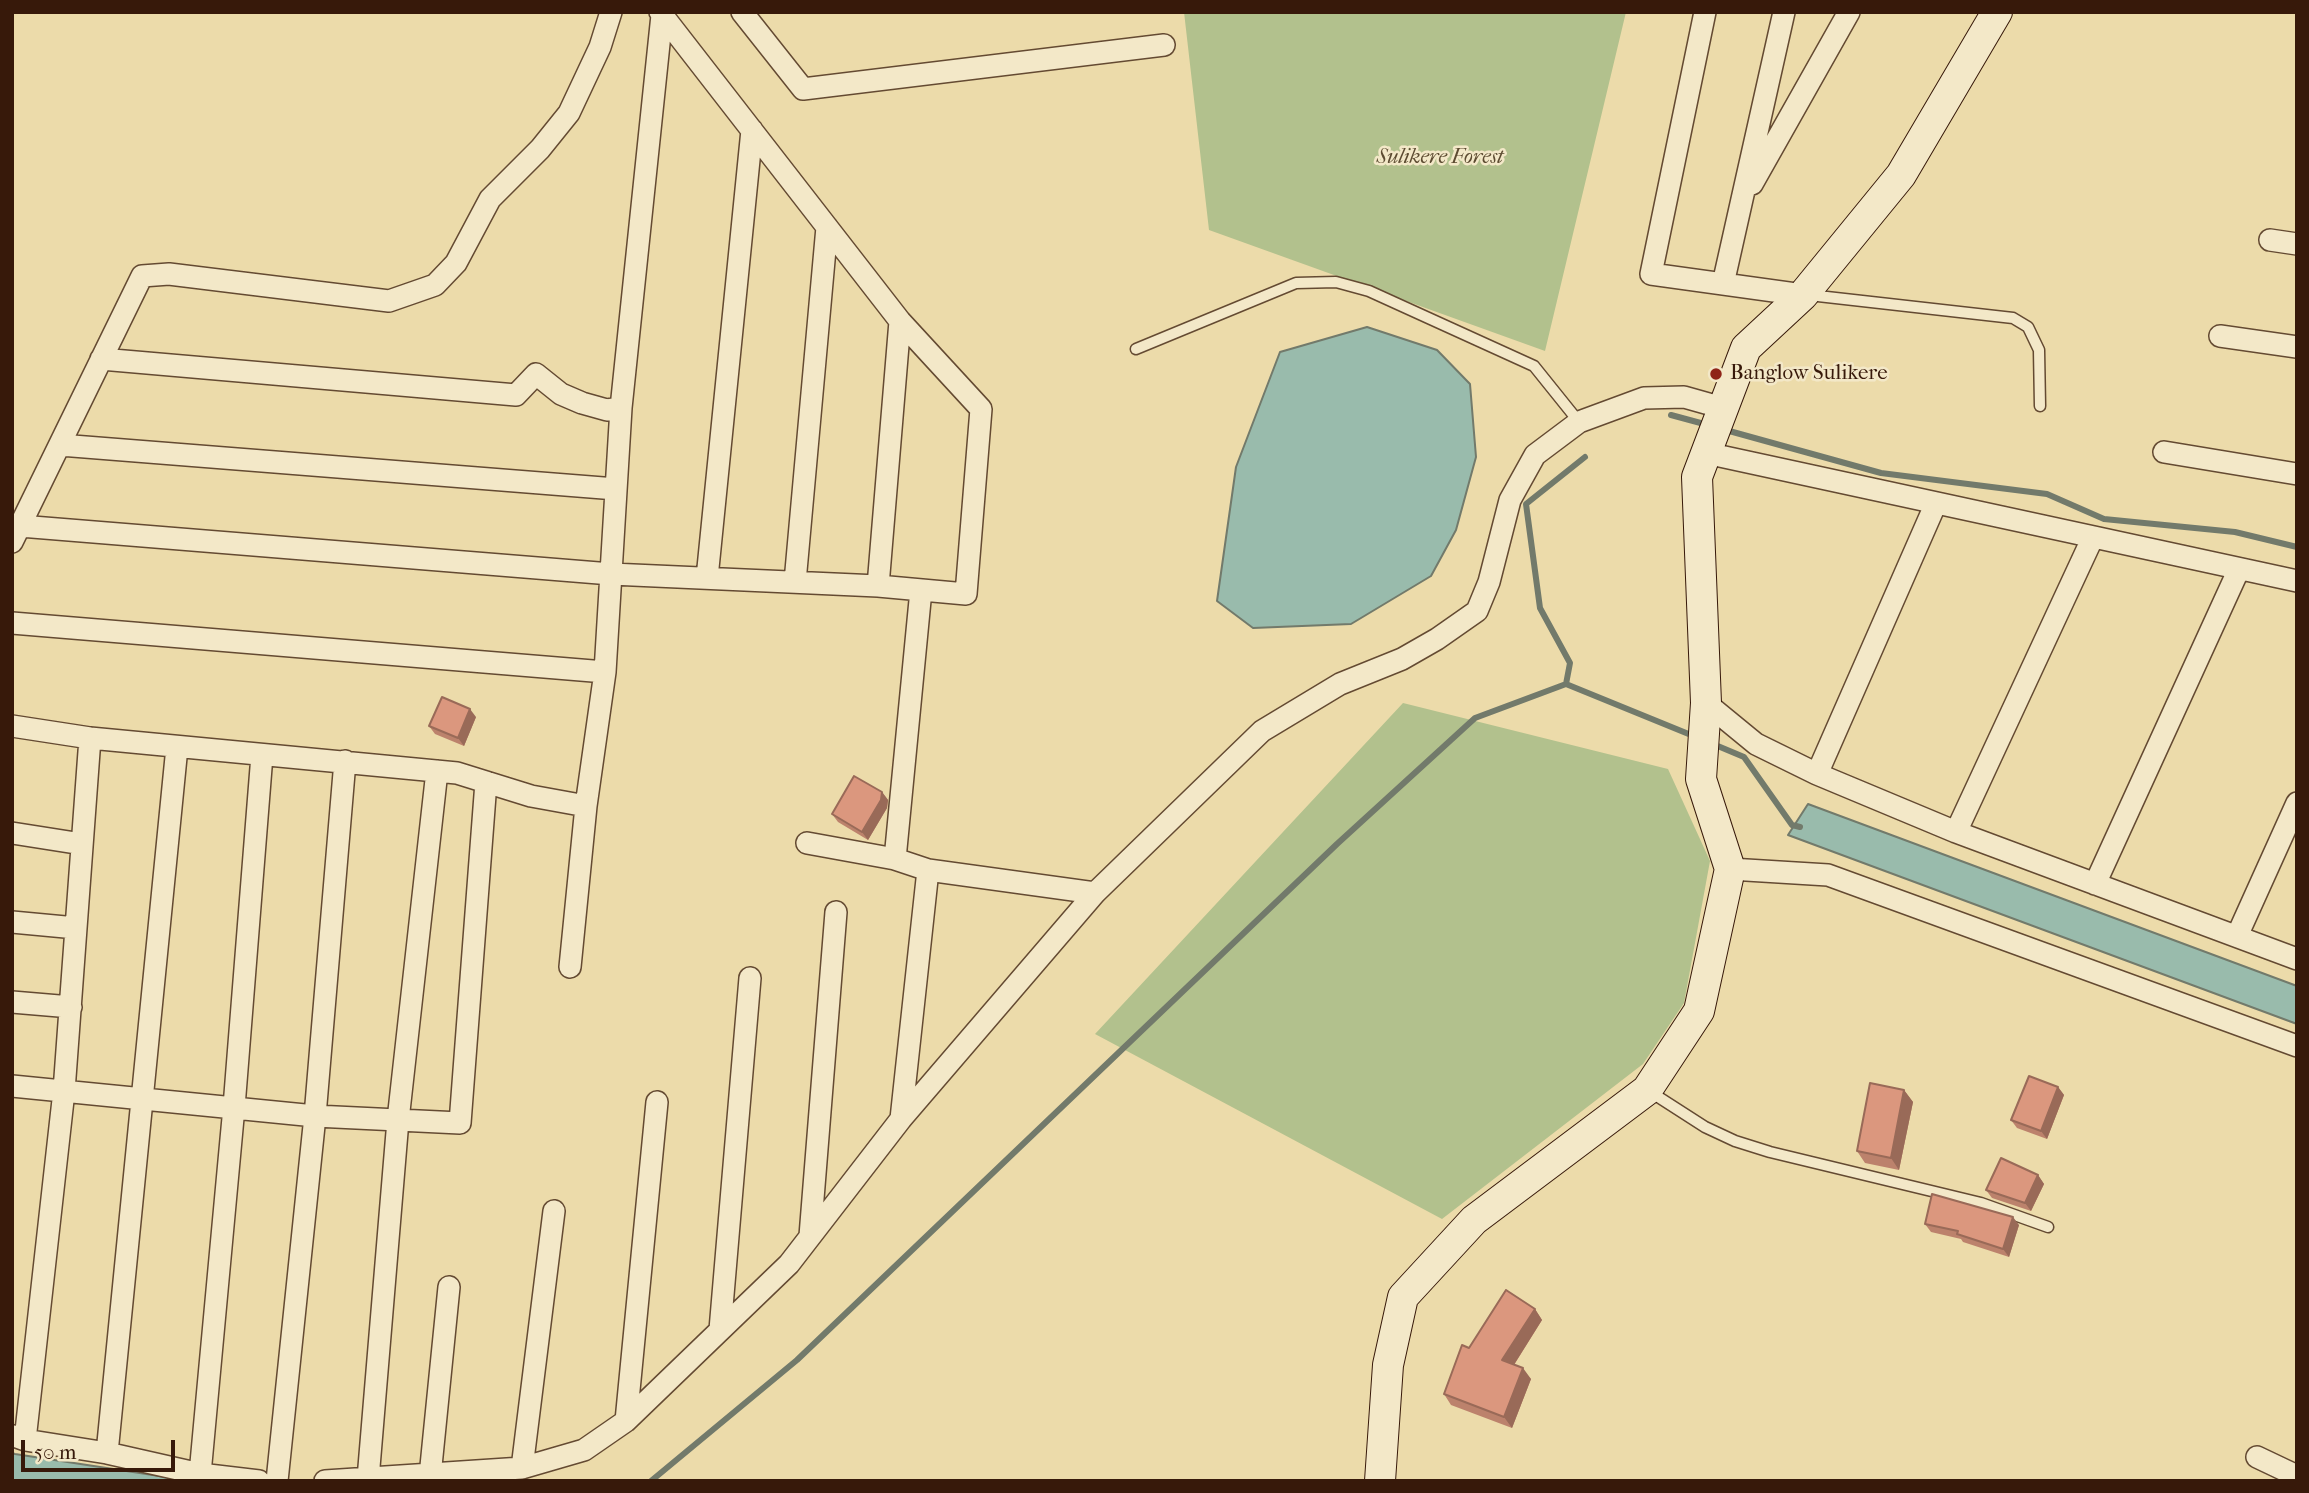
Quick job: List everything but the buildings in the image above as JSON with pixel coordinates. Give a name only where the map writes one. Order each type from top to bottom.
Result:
[{"type":"main road","points":[[1380,1481],[1388,1365],[1403,1297],[1474,1220],[1647,1090],[1699,1011],[1730,869],[1701,779],[1706,704],[1696,477],[1746,348],[1803,295],[1901,175],[1997,12]]},
{"type":"street","points":[[611,12],[585,82],[565,120],[499,188],[456,263],[435,285],[389,301],[169,274],[142,276],[16,534],[611,574],[878,586],[966,594],[981,409],[900,321],[661,14]]},
{"type":"street","points":[[742,12],[803,89],[1164,45]]},
{"type":"street","points":[[1705,12],[1651,274],[1803,295]]},
{"type":"street","points":[[1723,284],[1784,12]]},
{"type":"street","points":[[1741,204],[1849,12]]},
{"type":"street","points":[[570,967],[586,806],[605,672],[621,408],[661,14]]},
{"type":"street","points":[[707,578],[752,130]]},
{"type":"street","points":[[795,582],[827,227]]},
{"type":"street","points":[[2270,240],[2297,244]]},
{"type":"street","points":[[878,586],[900,321]]},
{"type":"street","points":[[2220,336],[2297,347]]},
{"type":"street","points":[[101,359],[516,395],[536,374],[561,394],[582,403],[607,410],[621,408]]},
{"type":"street","points":[[325,1481],[523,1468],[584,1450],[625,1421],[789,1264],[901,1119],[1095,892],[1262,731],[1340,684],[1402,659],[1437,639],[1476,611],[1489,582],[1510,500],[1535,456],[1579,422],[1644,398],[1685,397],[1723,408]]},
{"type":"street","points":[[60,445],[616,489]]},
{"type":"street","points":[[2164,452],[2297,474]]},
{"type":"street","points":[[1706,453],[2297,580]]},
{"type":"street","points":[[1817,774],[1936,503]]},
{"type":"street","points":[[1956,832],[2093,537]]},
{"type":"street","points":[[2095,884],[2239,569]]},
{"type":"street","points":[[895,859],[921,590]]},
{"type":"street","points":[[12,623],[605,672]]},
{"type":"street","points":[[1706,704],[1756,744],[1817,774],[1956,832],[2297,959]]},
{"type":"street","points":[[12,726],[90,738],[437,771],[531,796],[586,806]]},
{"type":"street","points":[[90,738],[64,1091],[18,1437],[200,1474],[259,1481]]},
{"type":"street","points":[[107,1453],[177,747]]},
{"type":"street","points":[[200,1474],[234,1107],[262,755]]},
{"type":"street","points":[[277,1481],[316,1115],[345,761]]},
{"type":"street","points":[[380,1479],[398,1120],[437,771]]},
{"type":"street","points":[[12,1086],[316,1115],[460,1123],[486,782]]},
{"type":"street","points":[[2237,936],[2297,803]]},
{"type":"street","points":[[12,834],[82,844]]},
{"type":"street","points":[[807,843],[895,859],[928,870],[1095,892]]},
{"type":"street","points":[[1730,869],[1828,875],[1905,900],[2297,1046]]},
{"type":"street","points":[[901,1119],[928,870]]},
{"type":"street","points":[[810,1236],[836,912]]},
{"type":"street","points":[[12,922],[76,928]]},
{"type":"street","points":[[720,1330],[750,978]]},
{"type":"street","points":[[12,1002],[71,1007]]},
{"type":"street","points":[[625,1421],[657,1102]]},
{"type":"street","points":[[523,1468],[554,1211]]},
{"type":"street","points":[[430,1476],[449,1287]]},
{"type":"street","points":[[2257,1457],[2297,1476]]},
{"type":"lane","points":[[1136,349],[1296,283],[1336,282],[1369,291],[1534,366],[1579,422]]},
{"type":"lane","points":[[1803,295],[2013,318],[2028,327],[2039,350],[2040,407]]},
{"type":"lane","points":[[1647,1090],[1705,1127],[1770,1152],[1981,1203],[2048,1227]]},
{"type":"green space","name":"Sulikere Forest","points":[[1184,12],[1626,12],[1545,351],[1209,230]]},
{"type":"green space","points":[[1403,703],[1668,769],[1710,861],[1684,1003],[1643,1064],[1442,1219],[1095,1034]]},
{"type":"shaded area","points":[[1367,327],[1437,350],[1470,384],[1476,457],[1456,530],[1431,576],[1351,624],[1253,628],[1217,601],[1236,467],[1280,352]]},
{"type":"shaded area","points":[[1808,804],[2297,986],[2297,1024],[1788,835]]},
{"type":"shaded area","points":[[12,1453],[15,1454],[192,1481],[12,1481]]},
{"type":"waterway","points":[[1671,415],[1708,425]]},
{"type":"waterway","points":[[1722,429],[1881,473],[2047,494],[2104,519],[2235,532],[2297,547]]},
{"type":"waterway","points":[[1566,684],[1570,663],[1540,608],[1526,504],[1585,457]]},
{"type":"waterway","points":[[651,1481],[797,1360],[1337,844],[1475,718],[1566,684],[1696,737]]},
{"type":"waterway","points":[[1713,744],[1744,757],[1792,825],[1800,827]]},
{"type":"place","name":"Banglow Sulikere","points":[[1716,374]]}]
